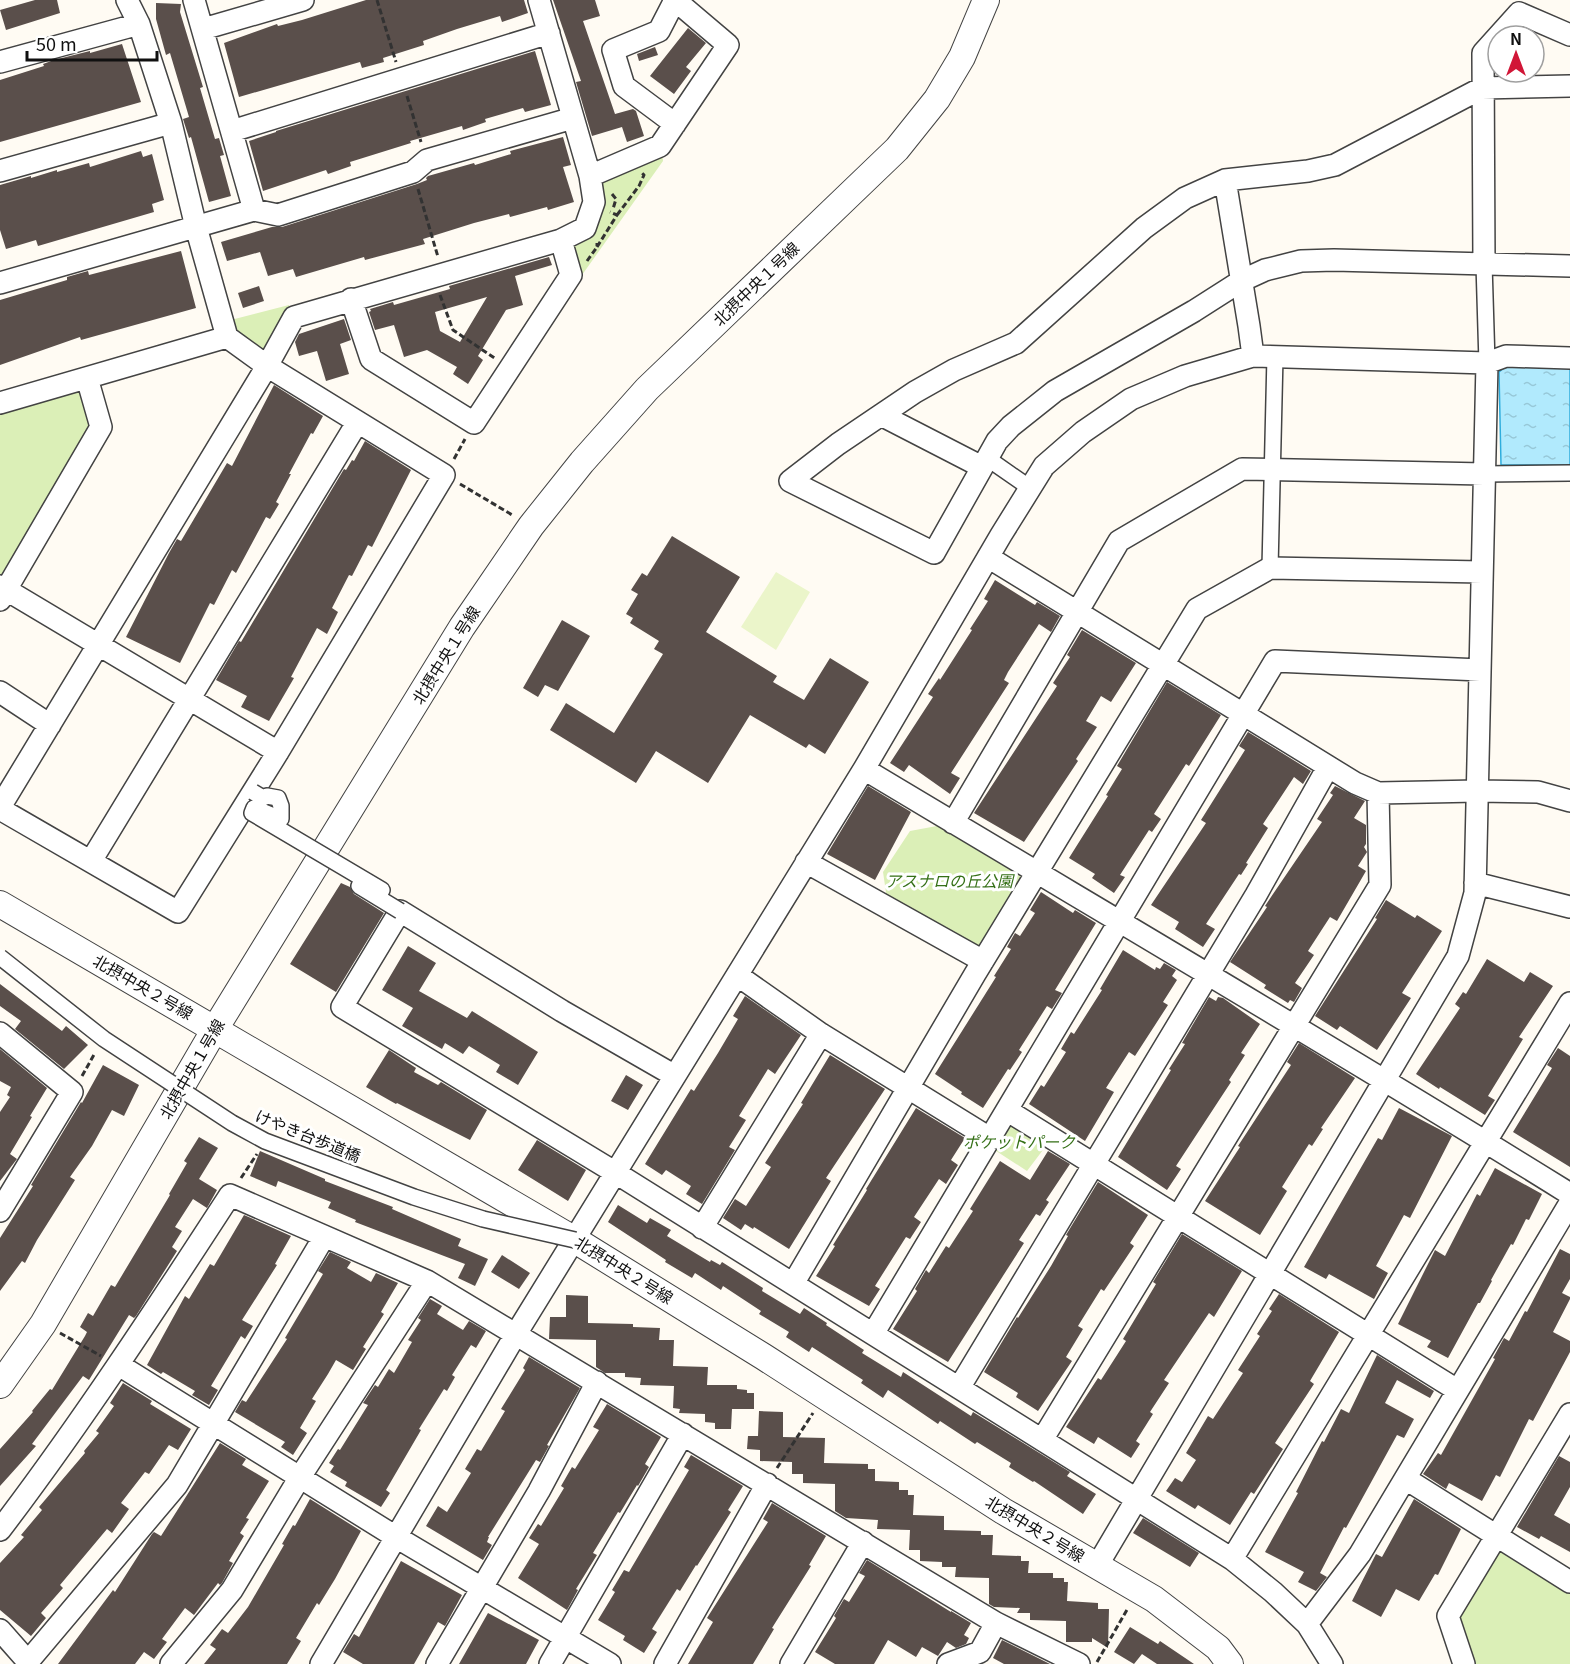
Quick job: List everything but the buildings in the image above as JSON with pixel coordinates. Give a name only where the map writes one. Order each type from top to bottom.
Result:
[{"type":"street","points":[[128,0],[139,24],[171,123],[196,226],[227,337],[267,366],[444,475],[278,752],[178,912],[0,808],[267,366],[294,317],[561,240],[585,228],[594,202],[590,176],[539,0]]},
{"type":"street","points":[[194,0],[254,210]]},
{"type":"street","points":[[203,29],[303,0]]},
{"type":"street","points":[[590,176],[660,146],[675,124],[728,45],[675,0],[659,31],[613,50],[624,86],[675,124]]},
{"type":"street","name":"北摂中央１号線","points":[[0,1385],[44,1324],[215,1029],[462,627],[531,526],[582,462],[647,390],[897,149],[937,99],[962,57],[986,0]]},
{"type":"street","points":[[1097,1566],[1458,956],[1475,893],[1486,363],[1483,52],[1519,13],[1570,35]]},
{"type":"street","points":[[0,62],[139,24]]},
{"type":"street","points":[[232,131],[549,33]]},
{"type":"street","points":[[1570,86],[1482,88],[1335,165],[1308,171],[1225,180],[1185,198],[1144,228],[1016,343],[954,370],[915,392],[838,444],[790,481],[934,553],[984,462],[997,441],[1011,426],[1055,391],[1194,311],[1241,281],[1264,270],[1301,261],[1334,260],[1570,266]]},
{"type":"street","points":[[0,283],[254,210],[278,215],[413,172],[427,160],[573,118]]},
{"type":"street","points":[[0,171],[171,123]]},
{"type":"street","points":[[1225,180],[1253,356]]},
{"type":"street","points":[[351,299],[371,359],[474,423],[571,274],[561,240]]},
{"type":"street","points":[[0,403],[227,337]]},
{"type":"street","points":[[321,1664],[516,1334],[864,769],[1044,466],[1083,432],[1131,399],[1185,376],[1253,356],[1486,363],[1506,357],[1570,357]]},
{"type":"street","points":[[1270,568],[1275,356]]},
{"type":"street","points":[[87,378],[101,427],[2,592],[278,752]]},
{"type":"street","points":[[881,415],[984,462],[1030,488]]},
{"type":"street","points":[[91,861],[357,423]]},
{"type":"street","points":[[952,823],[1119,541],[1242,469],[1484,474],[1570,473]]},
{"type":"street","points":[[988,557],[1328,767],[1378,793],[1538,792],[1570,801]]},
{"type":"street","points":[[793,1284],[983,961],[1197,609],[1270,568],[1482,572]]},
{"type":"street","points":[[873,1334],[1275,661],[1480,670]]},
{"type":"street","points":[[0,692],[50,725]]},
{"type":"street","points":[[959,1388],[1256,895],[1328,767]]},
{"type":"street","points":[[864,769],[1486,1141],[1570,1194]]},
{"type":"street","points":[[253,792],[263,798],[267,796],[278,798],[281,806],[281,819],[254,808],[252,813],[382,890],[380,894],[361,882],[359,886],[562,1011],[675,1076]]},
{"type":"street","points":[[1042,1440],[1380,885],[1378,793]]},
{"type":"street","points":[[806,862],[983,961]]},
{"type":"street","points":[[1475,883],[1570,907]]},
{"type":"street","name":"北摂中央２号線","points":[[0,904],[575,1240],[1003,1511],[1154,1599],[1218,1648],[1230,1664]]},
{"type":"street","points":[[400,911],[342,1007],[616,1173],[1232,1559],[1273,1592],[1307,1624],[1332,1664]]},
{"type":"street","name":"けやき台歩道橋","points":[[0,957],[104,1039],[232,1123],[265,1141],[414,1197],[483,1219],[575,1240]]},
{"type":"street","points":[[737,975],[821,1034],[991,1139]]},
{"type":"street","points":[[1232,1559],[1570,1003]]},
{"type":"street","points":[[0,1033],[72,1092],[0,1211]]},
{"type":"street","points":[[702,1228],[821,1034]]},
{"type":"street","points":[[1008,1111],[1457,1390]]},
{"type":"street","points":[[0,1530],[50,1465],[119,1365],[230,1195],[428,1281],[996,1623],[1079,1664]]},
{"type":"street","points":[[1307,1624],[1360,1554],[1570,1203]]},
{"type":"street","points":[[0,1630],[29,1663],[177,1485],[324,1237]]},
{"type":"street","points":[[171,1664],[232,1590],[300,1478],[428,1281]]},
{"type":"street","points":[[119,1365],[396,1537],[610,1664]]},
{"type":"street","points":[[437,1664],[538,1491],[597,1382]]},
{"type":"street","points":[[1464,1664],[1448,1616],[1570,1414]]},
{"type":"street","points":[[550,1664],[683,1434]]},
{"type":"street","points":[[1406,1479],[1570,1582]]},
{"type":"street","points":[[665,1664],[767,1484]]},
{"type":"street","points":[[794,1663],[863,1542]]},
{"type":"street","points":[[948,1664],[980,1652],[996,1623]]},
{"type":"path","points":[[413,172],[453,330],[509,368]]},
{"type":"path","points":[[597,247],[639,186],[644,175],[642,173],[635,178]]},
{"type":"path","points":[[588,218],[605,218],[614,208],[616,199],[612,194],[612,189]]},
{"type":"path","points":[[614,208],[621,209]]},
{"type":"path","points":[[610,212],[617,215]]},
{"type":"path","points":[[474,423],[444,475],[531,526]]},
{"type":"path","points":[[72,1092],[104,1039]]},
{"type":"path","points":[[230,1195],[265,1141]]},
{"type":"path","points":[[44,1324],[119,1365]]},
{"type":"path","points":[[767,1484],[824,1396]]},
{"type":"path","points":[[1096,1664],[1138,1590]]},
{"type":"green space","points":[[662,151],[663,161],[582,275],[575,273],[567,244],[594,178]]},
{"type":"green space","points":[[289,305],[294,317],[267,366],[223,322]]},
{"type":"green space","points":[[87,378],[101,427],[0,586],[0,403]]},
{"type":"green space","points":[[776,572],[810,592],[776,650],[741,627]]},
{"type":"green space","name":"アスナロの丘公園","points":[[953,823],[1037,873],[983,961],[888,906],[883,872],[910,831]]},
{"type":"green space","name":"ポケットパーク","points":[[1002,1120],[1052,1138],[1027,1171],[987,1145]]},
{"type":"green space","points":[[1497,1536],[1570,1582],[1570,1664],[1464,1664],[1448,1616]]},
{"type":"water","points":[[1510,363],[1570,364],[1570,465],[1501,465],[1499,372]]}]
